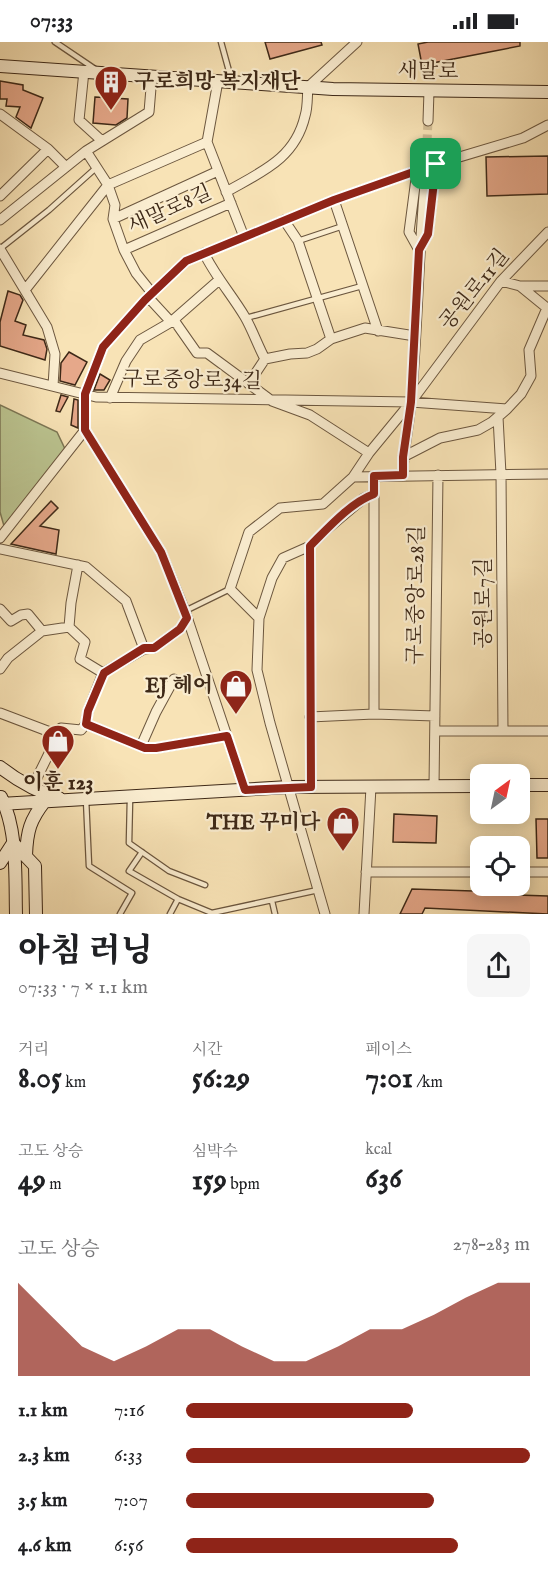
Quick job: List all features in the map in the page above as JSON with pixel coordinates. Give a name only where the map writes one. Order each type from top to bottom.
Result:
[{"type":"street","points":[[226,192],[279,162],[292,146],[306,116],[308,87],[357,42]]},
{"type":"street","name":"새말로","points":[[0,66],[308,87],[429,92],[548,93]]},
{"type":"street","points":[[84,71],[79,120],[101,140]]},
{"type":"street","points":[[0,220],[101,140],[149,112],[152,76]]},
{"type":"street","points":[[25,290],[108,184],[207,142],[218,81]]},
{"type":"street","points":[[428,121],[429,92]]},
{"type":"street","points":[[0,114],[48,149],[66,167]]},
{"type":"street","points":[[245,790],[186,614],[161,552],[85,430],[85,394],[103,347],[150,295],[186,261],[334,200],[436,164],[523,138],[548,125]]},
{"type":"street","name":"새말로8길","points":[[207,142],[244,237]]},
{"type":"street","points":[[0,196],[48,149]]},
{"type":"street","points":[[86,151],[108,184]]},
{"type":"street","points":[[419,250],[428,234],[436,164]]},
{"type":"street","name":"새말로8길","points":[[113,219],[218,171]]},
{"type":"street","points":[[417,171],[409,232],[419,250]]},
{"type":"street","name":"구로중앙로34길","points":[[108,184],[115,205],[113,219],[124,250],[136,273],[150,295],[171,322],[176,323],[197,353],[207,352],[272,401],[310,415],[369,453]]},
{"type":"street","points":[[403,475],[403,457],[411,402],[425,184]]},
{"type":"street","points":[[334,200],[378,331]]},
{"type":"street","name":"새말로8길","points":[[124,250],[231,203]]},
{"type":"street","points":[[284,220],[298,242],[332,339]]},
{"type":"street","name":"공원로11길","points":[[411,402],[501,281],[548,232]]},
{"type":"street","points":[[0,249],[47,327],[55,354],[53,386]]},
{"type":"street","points":[[204,253],[219,280],[246,318],[252,336],[265,359]]},
{"type":"street","name":"구로중앙로34길","points":[[110,398],[126,361],[140,340],[171,322],[219,280]]},
{"type":"street","points":[[501,281],[520,286],[548,286]]},
{"type":"street","points":[[403,457],[440,438],[478,430],[498,417],[521,394],[531,376],[530,350],[548,308],[520,286]]},
{"type":"street","points":[[249,383],[265,359],[307,353],[332,339],[364,328],[415,336]]},
{"type":"street","name":"구로중앙로34길","points":[[0,373],[110,398],[411,402],[507,409]]},
{"type":"street","points":[[259,618],[230,589],[249,532],[280,508],[323,504],[353,477],[369,453],[411,402]]},
{"type":"street","name":"공원로7길","points":[[498,417],[501,474],[503,731]]},
{"type":"street","points":[[0,538],[85,430]]},
{"type":"street","points":[[353,477],[548,474]]},
{"type":"street","name":"구로중앙로28길","points":[[434,786],[438,475]]},
{"type":"street","points":[[374,476],[374,714]]},
{"type":"street","points":[[325,914],[257,670],[259,618],[272,578],[283,558],[310,546],[364,498],[374,494]]},
{"type":"street","points":[[310,546],[311,787]]},
{"type":"street","points":[[0,549],[86,567],[126,601],[144,648]]},
{"type":"street","points":[[69,627],[78,566]]},
{"type":"street","points":[[0,609],[11,621],[21,615],[28,615],[42,631]]},
{"type":"street","points":[[32,788],[61,728],[81,730],[86,724],[88,711],[104,673],[144,648],[154,648],[180,629],[186,614]]},
{"type":"street","points":[[0,669],[8,658],[42,631],[69,627]]},
{"type":"street","points":[[69,627],[85,642],[80,659],[104,673]]},
{"type":"street","points":[[141,746],[174,679]]},
{"type":"street","points":[[0,713],[58,735]]},
{"type":"street","points":[[310,717],[374,714],[435,716]]},
{"type":"street","points":[[86,724],[141,746],[156,748],[227,736]]},
{"type":"street","points":[[435,731],[548,731]]},
{"type":"street","points":[[0,767],[32,788],[66,800]]},
{"type":"street","points":[[530,786],[548,785]]},
{"type":"street","points":[[364,914],[370,786]]},
{"type":"street","points":[[16,914],[13,843],[1,801],[66,800],[289,787],[470,786]]},
{"type":"street","points":[[26,855],[27,834],[34,815],[45,801]]},
{"type":"street","points":[[13,843],[35,866],[36,914]]},
{"type":"street","points":[[0,863],[13,843]]},
{"type":"street","points":[[366,872],[470,872]]},
{"type":"street","points":[[530,872],[548,872]]},
{"type":"lane","points":[[55,42],[100,72]]},
{"type":"lane","points":[[221,42],[231,82]]},
{"type":"lane","points":[[0,249],[49,210],[97,167]]},
{"type":"lane","points":[[298,242],[343,226]]},
{"type":"lane","points":[[246,318],[363,286]]},
{"type":"lane","points":[[186,614],[230,589]]},
{"type":"lane","points":[[130,796],[129,843],[169,871],[205,885]]},
{"type":"lane","points":[[86,799],[89,866],[132,893],[120,914]]},
{"type":"lane","points":[[142,852],[129,871],[178,899],[212,913],[318,890]]},
{"type":"lane","points":[[170,914],[178,899]]},
{"type":"lane","points":[[272,901],[275,914]]},
{"type":"green space","points":[[0,405],[57,432],[65,449],[4,526],[0,512]]},
{"type":"building","points":[[265,42],[321,42],[322,45],[270,59]]},
{"type":"building","points":[[428,42],[520,42],[520,46],[422,65],[418,44]]},
{"type":"building","points":[[0,81],[23,85],[23,90],[43,98],[31,128],[16,117],[20,107],[6,106],[7,99],[0,99]]},
{"type":"building","name":"구로희망 복지재단","points":[[95,97],[128,99],[127,118],[116,125],[93,123]]},
{"type":"building","points":[[548,156],[548,194],[487,196],[486,157]]},
{"type":"building","points":[[8,291],[20,295],[23,300],[15,321],[26,325],[23,335],[44,340],[47,349],[45,360],[0,346],[0,322]]},
{"type":"building","points":[[69,352],[87,362],[75,385],[60,381],[61,363]]},
{"type":"building","points":[[100,374],[110,380],[104,390],[94,390]]},
{"type":"building","points":[[61,395],[68,397],[60,412],[56,411]]},
{"type":"building","points":[[74,399],[78,400],[78,428],[71,425]]},
{"type":"building","points":[[51,501],[58,508],[40,526],[59,530],[56,554],[11,544]]},
{"type":"building","points":[[394,814],[437,816],[436,843],[393,842]]},
{"type":"building","points":[[536,819],[548,819],[548,858],[537,858]]},
{"type":"building","points":[[412,889],[470,891],[470,896],[548,896],[548,914],[425,908],[422,914],[400,914]]},
{"type":"tunnel","points":[[425,184],[428,121]]},
{"type":"place","name":"구로희망 복지재단","points":[[111,111]]},
{"type":"place","name":"EJ 헤어","points":[[236,715]]},
{"type":"place","name":"이훈 123","points":[[58,770]]},
{"type":"place","name":"THE 꾸미다","points":[[343,852]]},
{"type":"route","points":[[436,164],[428,234],[419,250],[411,402],[403,457],[403,475],[374,476],[374,494],[364,498],[310,546],[311,787],[245,790],[227,736],[145,748],[86,724],[88,711],[104,673],[144,648],[154,648],[180,629],[187,618],[161,552],[85,430],[85,394],[103,347],[145,300],[186,261],[334,200],[436,164]]}]
